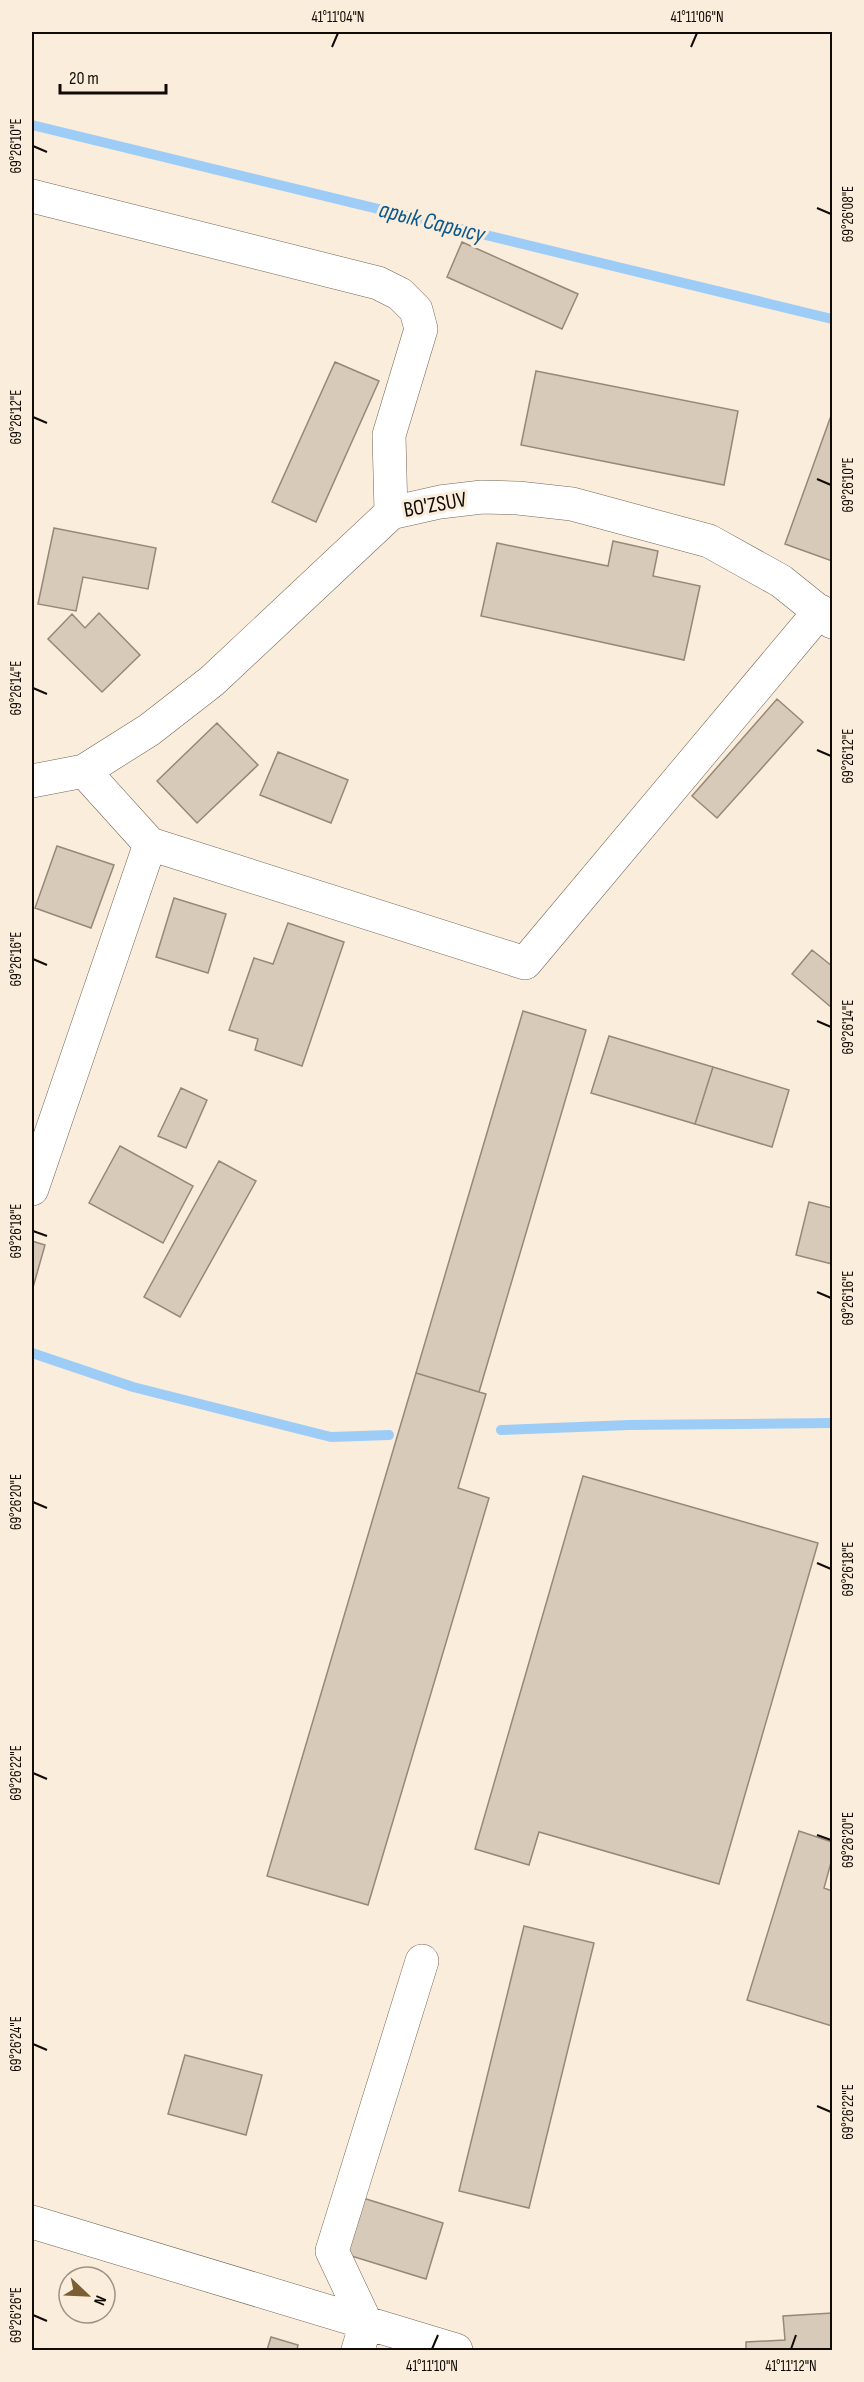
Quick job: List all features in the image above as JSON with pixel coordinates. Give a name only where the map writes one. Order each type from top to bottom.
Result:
[{"type":"street","points":[[32,195],[378,283],[400,294],[416,310],[421,329],[389,435],[391,513]]},
{"type":"street","name":"BO'ZSUV","points":[[32,781],[84,771],[149,730],[212,681],[391,513],[440,502],[482,497],[572,504],[709,541],[781,581],[826,617]]},
{"type":"street","points":[[84,771],[150,844],[525,963],[826,617]]},
{"type":"street","points":[[32,1189],[150,844]]},
{"type":"street","points":[[362,2337],[332,2252],[422,1961]]},
{"type":"street","points":[[32,2222],[362,2337],[456,2350]]},
{"type":"building","points":[[462,242],[578,294],[562,329],[447,277]]},
{"type":"building","points":[[335,362],[379,381],[316,522],[272,502]]},
{"type":"building","points":[[536,371],[738,411],[724,485],[521,445]]},
{"type":"building","points":[[832,413],[832,561],[785,544]]},
{"type":"building","points":[[54,528],[156,548],[148,589],[83,577],[76,611],[38,604]]},
{"type":"building","points":[[613,541],[658,551],[653,576],[700,586],[684,660],[481,616],[497,543],[608,566]]},
{"type":"building","points":[[99,613],[140,655],[102,692],[48,639],[72,614],[85,628]]},
{"type":"building","points":[[777,699],[803,722],[717,818],[692,796]]},
{"type":"building","points":[[217,723],[258,765],[197,823],[157,781]]},
{"type":"building","points":[[278,752],[348,780],[331,823],[260,795]]},
{"type":"building","points":[[57,846],[114,865],[91,928],[35,908]]},
{"type":"building","points":[[174,898],[226,914],[208,973],[156,957]]},
{"type":"building","points":[[288,923],[344,942],[302,1066],[255,1050],[258,1039],[229,1030],[254,958],[273,964]]},
{"type":"building","points":[[812,950],[832,966],[832,1008],[792,974]]},
{"type":"building","points":[[523,1011],[586,1030],[479,1392],[416,1373]]},
{"type":"building","points":[[609,1036],[713,1067],[695,1124],[591,1093]]},
{"type":"building","points":[[713,1067],[789,1090],[772,1147],[695,1124]]},
{"type":"building","points":[[181,1088],[207,1100],[186,1148],[158,1136]]},
{"type":"building","points":[[120,1146],[193,1186],[163,1243],[89,1203]]},
{"type":"building","points":[[219,1161],[256,1181],[180,1317],[144,1297]]},
{"type":"building","points":[[809,1202],[832,1208],[832,1264],[796,1255]]},
{"type":"building","points":[[32,1241],[45,1245],[32,1291]]},
{"type":"building","points":[[416,1373],[486,1394],[458,1488],[489,1498],[368,1905],[267,1876]]},
{"type":"building","points":[[583,1476],[818,1543],[719,1884],[539,1832],[529,1865],[475,1849]]},
{"type":"building","points":[[799,1831],[832,1842],[832,1859],[824,1888],[832,1891],[832,2026],[747,2000]]},
{"type":"building","points":[[524,1926],[594,1943],[529,2208],[459,2191]]},
{"type":"building","points":[[185,2055],[262,2075],[246,2135],[168,2114]]},
{"type":"building","points":[[363,2198],[443,2223],[426,2279],[345,2254]]},
{"type":"building","points":[[832,2313],[832,2350],[746,2350],[746,2342],[785,2340],[783,2316]]},
{"type":"building","points":[[271,2337],[298,2345],[297,2350],[267,2350]]},
{"type":"waterway","name":"арык Сарысу","points":[[32,125],[832,319]]},
{"type":"waterway","points":[[32,1353],[133,1387],[331,1437],[389,1435]]},
{"type":"waterway","points":[[501,1430],[629,1425],[832,1423]]}]
